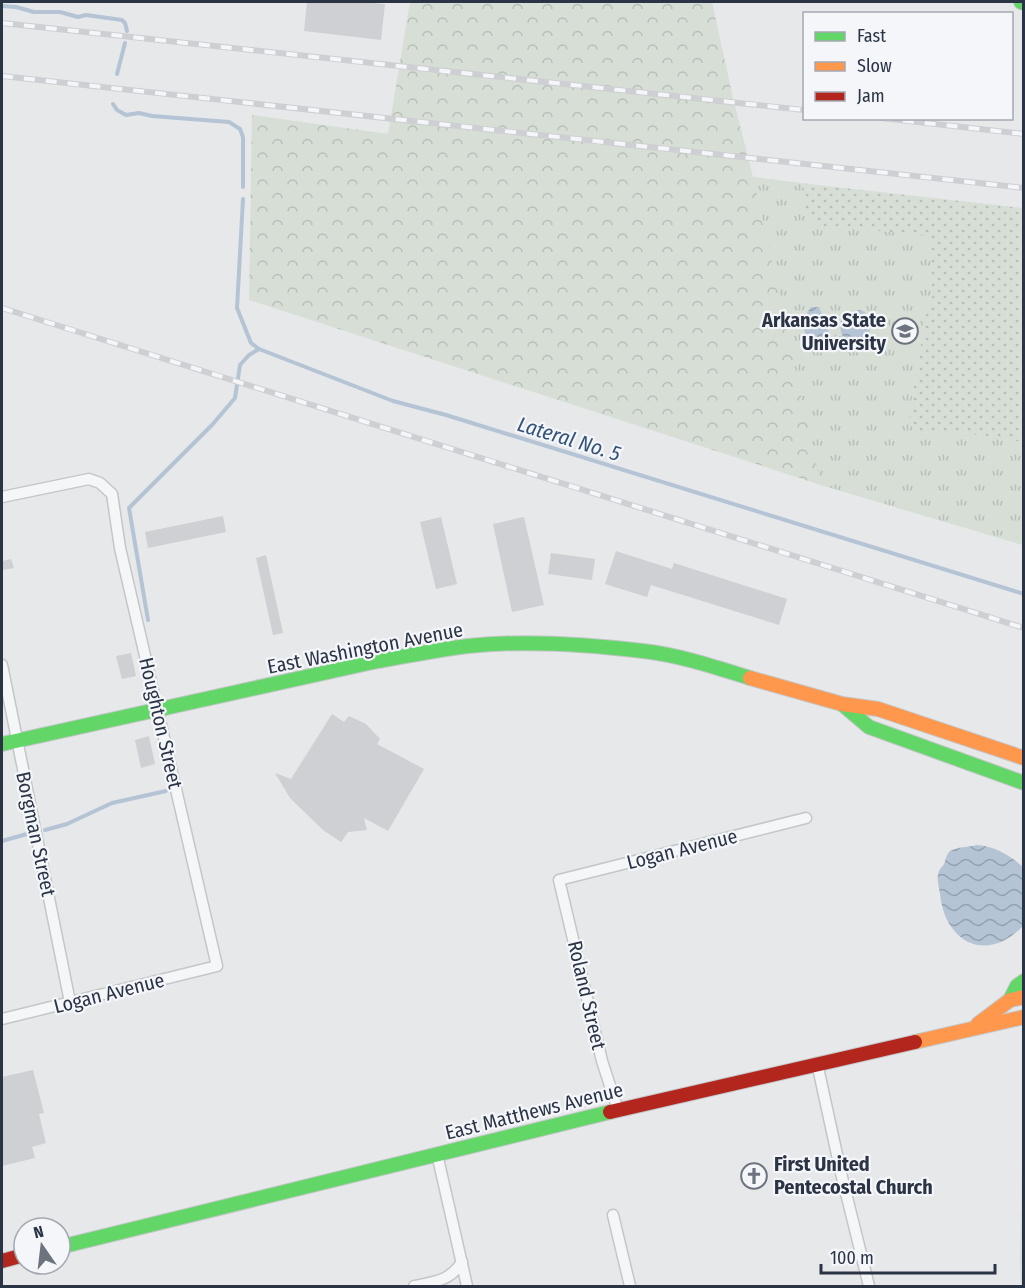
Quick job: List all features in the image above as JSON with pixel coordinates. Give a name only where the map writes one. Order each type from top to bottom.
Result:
[{"type":"street","name":"Houghton Street","points":[[2,497],[89,479],[100,483],[112,494],[120,548],[217,966]]},
{"type":"street","name":"East Washington Avenue","points":[[2,744],[419,654],[471,646],[524,644],[644,651],[689,660],[842,704],[878,709],[1023,758]]},
{"type":"street","name":"Borgman Street","points":[[2,665],[70,1002]]},
{"type":"street","name":"East Washington Avenue","points":[[842,704],[869,727],[1023,783]]},
{"type":"street","name":"Logan Avenue","points":[[559,880],[806,818]]},
{"type":"street","name":"Roland Street","points":[[559,880],[602,1061],[618,1110]]},
{"type":"street","name":"Logan Avenue","points":[[2,1019],[217,966]]},
{"type":"street","name":"East Matthews Avenue","points":[[72,1244],[618,1110],[972,1029],[1016,999],[1017,986],[1023,981]]},
{"type":"street","points":[[972,1029],[1023,1017]]},
{"type":"street","points":[[817,1063],[869,1287]]},
{"type":"street","points":[[437,1154],[467,1287]]},
{"type":"street","points":[[613,1215],[630,1287]]},
{"type":"street","points":[[414,1287],[446,1279],[458,1269],[462,1262]]},
{"type":"green space","points":[[410,2],[712,2],[753,177],[800,183],[806,195],[806,209],[814,220],[824,226],[924,235],[931,248],[932,296],[925,318],[909,415],[911,426],[921,433],[956,432],[1023,442],[1023,545],[821,485],[249,300],[252,115],[388,134]]},
{"type":"green space","points":[[753,177],[800,183],[806,195],[806,209],[814,220],[824,226],[924,235],[931,248],[932,296],[925,318],[909,415],[911,426],[921,433],[956,432],[1023,442],[1023,545],[821,485]]},
{"type":"green space","points":[[800,183],[1023,208],[1023,442],[956,432],[921,433],[911,426],[909,415],[925,318],[932,296],[923,235],[824,226],[814,220],[806,210],[806,195]]},
{"type":"green space","points":[[1023,1108],[1024,1286],[1021,1286],[1020,1263]]},
{"type":"water","points":[[811,307],[819,307],[830,335],[823,344],[808,344],[806,339],[805,320]]},
{"type":"water","points":[[860,310],[865,312],[870,330],[869,338],[865,346],[853,348],[841,333],[841,324],[844,314]]},
{"type":"water","points":[[977,845],[1002,852],[1023,867],[1023,926],[1009,938],[996,944],[970,943],[959,936],[950,925],[940,894],[938,874],[950,851]]},
{"type":"building","points":[[307,2],[385,4],[381,40],[304,31]]},
{"type":"building","points":[[223,516],[226,532],[148,548],[145,532]]},
{"type":"building","points":[[441,517],[457,584],[436,589],[420,522]]},
{"type":"building","points":[[524,517],[544,605],[512,612],[493,524]]},
{"type":"building","points":[[616,551],[672,569],[674,563],[787,599],[779,625],[651,585],[647,597],[605,584]]},
{"type":"building","points":[[551,553],[595,559],[592,580],[548,574]]},
{"type":"building","points":[[266,555],[283,633],[273,635],[256,558]]},
{"type":"building","points":[[11,559],[14,568],[2,570],[2,561]]},
{"type":"building","points":[[131,653],[136,676],[122,679],[116,656]]},
{"type":"building","points":[[332,714],[344,722],[349,716],[366,724],[380,739],[377,744],[424,769],[388,831],[364,818],[367,830],[348,832],[341,842],[323,830],[290,798],[275,773],[291,779]]},
{"type":"building","points":[[149,736],[155,764],[141,768],[135,740]]},
{"type":"building","points":[[33,1070],[44,1113],[39,1114],[46,1143],[32,1147],[35,1158],[2,1166],[2,1077]]},
{"type":"waterway","name":"Lateral No. 5","points":[[2,6],[34,12],[60,12],[78,17],[86,15],[122,20],[127,31]]},
{"type":"waterway","name":"Lateral No. 5","points":[[117,74],[125,43]]},
{"type":"waterway","name":"Lateral No. 5","points":[[113,104],[117,110],[126,115],[139,113],[229,122],[240,129],[243,137],[243,187]]},
{"type":"waterway","name":"Lateral No. 5","points":[[243,199],[237,308],[251,343],[259,349],[393,401],[446,415],[1024,594]]},
{"type":"waterway","points":[[148,620],[129,508],[212,425],[235,398],[240,365],[249,355],[259,349]]},
{"type":"waterway","points":[[45,830],[67,824],[112,803],[166,791]]},
{"type":"waterway","points":[[2,841],[27,834]]},
{"type":"railway","points":[[2,23],[803,110]]},
{"type":"railway","points":[[2,76],[1024,188]]},
{"type":"railway","points":[[899,120],[1024,134]]},
{"type":"railway","points":[[2,308],[1024,628]]},
{"type":"traffic: fast","points":[[2,744],[373,662],[432,651],[490,644],[578,645],[656,653],[683,658],[750,678]]},
{"type":"traffic: fast","points":[[843,705],[869,727],[1024,783]]},
{"type":"traffic: fast","points":[[1010,1000],[1017,986],[1024,981]]},
{"type":"traffic: fast","points":[[72,1244],[610,1112]]},
{"type":"traffic: slow","points":[[750,678],[842,704],[878,709],[1024,758]]},
{"type":"traffic: slow","points":[[978,1024],[1010,1000],[1024,997]]},
{"type":"traffic: slow","points":[[915,1042],[1024,1017]]},
{"type":"traffic: jam","points":[[610,1112],[915,1042]]},
{"type":"traffic: jam","points":[[2,1261],[12,1258]]},
{"type":"place","name":"Arkansas State University","points":[[905,331]]},
{"type":"place","name":"First United Pentecostal Church","points":[[754,1176]]}]
